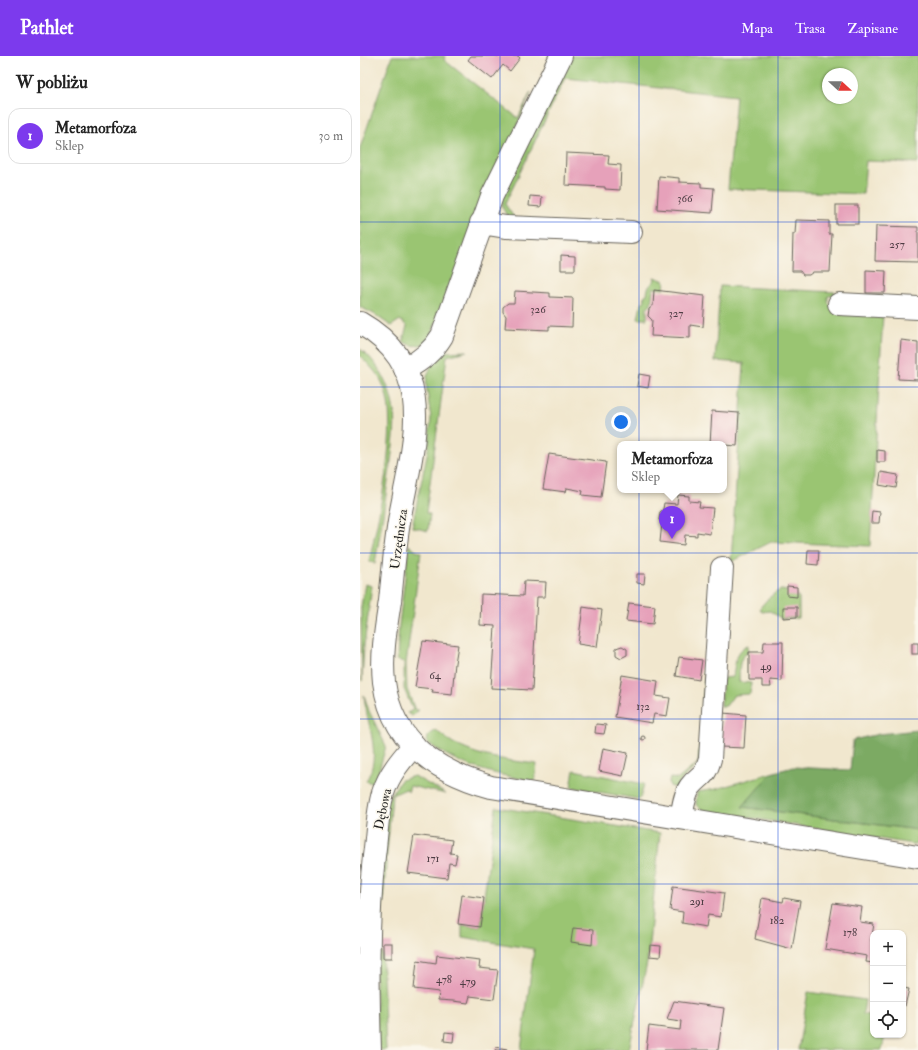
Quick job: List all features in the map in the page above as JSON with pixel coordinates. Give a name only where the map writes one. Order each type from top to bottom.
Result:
[{"type":"street","points":[[406,370],[419,363],[435,348],[442,336],[481,223],[492,196],[561,56]]},
{"type":"street","points":[[481,223],[506,227],[631,232]]},
{"type":"street","points":[[838,304],[918,308]]},
{"type":"street","name":"Urzędnicza","points":[[360,323],[370,329],[390,347],[406,370],[413,393],[416,415],[415,440],[400,517],[383,656],[384,682],[389,706],[400,729],[430,761],[447,772],[491,787],[918,856]]},
{"type":"street","points":[[681,818],[689,787],[707,770],[710,759],[722,568]]},
{"type":"street","name":"Dębowa","points":[[370,1050],[368,964],[370,900],[379,809],[391,775],[399,761],[414,745]]},
{"type":"green space","points":[[392,56],[445,56],[444,60],[518,118],[531,92],[428,342],[415,346],[409,345],[403,341],[407,326],[400,320],[391,326],[374,314],[360,307],[360,148]]},
{"type":"green space","points":[[568,56],[918,56],[918,163],[866,161],[863,194],[728,189],[736,96],[565,78],[505,204],[515,219],[506,214],[502,207],[502,198]]},
{"type":"green space","points":[[654,277],[665,281],[664,289],[653,288],[651,304],[647,307],[647,319],[638,319],[641,305],[645,300],[644,296],[647,294],[648,288],[655,280]]},
{"type":"green space","points":[[720,286],[835,292],[835,295],[828,296],[828,302],[833,309],[883,314],[870,546],[771,542],[731,562],[744,363],[715,361]]},
{"type":"green space","points":[[360,349],[379,369],[390,394],[395,418],[391,461],[375,563],[369,562],[386,473],[390,425],[388,404],[384,387],[374,370],[360,356]]},
{"type":"green space","points":[[467,351],[447,356],[426,513],[430,514],[428,531],[412,527],[428,450],[431,418],[426,384],[427,376],[432,364],[441,352]]},
{"type":"green space","points":[[409,545],[416,551],[421,552],[406,664],[407,689],[415,710],[419,710],[412,716],[407,713],[413,710],[404,689],[404,662],[397,660],[399,625]]},
{"type":"green space","points":[[365,584],[372,586],[364,645],[362,681],[361,607]]},
{"type":"green space","points":[[781,590],[795,592],[799,598],[799,618],[782,619],[770,611],[762,612],[760,608],[764,603],[772,595]]},
{"type":"green space","points":[[749,645],[748,653],[744,655],[741,661],[739,669],[739,682],[751,683],[750,694],[734,695],[726,706],[721,706],[723,678],[733,677],[735,662],[738,654],[744,647]]},
{"type":"green space","points":[[706,657],[702,754],[698,762]]},
{"type":"green space","points":[[364,695],[369,711],[386,746],[376,781],[372,783],[366,781],[371,771],[373,750]]},
{"type":"green space","points":[[436,730],[447,739],[471,751],[496,758],[537,764],[535,781],[492,773],[452,758],[427,742],[428,736]]},
{"type":"green space","points":[[918,730],[918,830],[742,807],[771,773],[793,767],[850,770],[853,740],[879,734]]},
{"type":"green space","points":[[697,764],[682,779],[676,788],[670,786],[670,778],[678,779]]},
{"type":"green space","points":[[574,770],[644,784],[641,797],[638,799],[571,787]]},
{"type":"green space","points":[[771,773],[743,807],[918,830],[918,845],[702,810],[696,805],[697,792],[716,789]]},
{"type":"green space","points":[[414,776],[446,794],[410,786],[408,792],[406,789],[392,795],[381,924],[386,1050],[381,1050],[378,1047],[375,987],[387,800],[401,780]]},
{"type":"green space","points":[[496,807],[660,833],[647,963],[629,1050],[521,1050],[534,949],[462,937],[462,925],[480,927]]},
{"type":"green space","points":[[808,992],[865,1000],[863,1014],[870,1015],[870,1038],[884,1038],[882,1050],[798,1050]]},
{"type":"building","points":[[471,56],[518,56],[520,58],[510,71],[503,65],[492,79],[468,60]]},
{"type":"building","points":[[566,153],[609,155],[608,164],[621,165],[620,190],[605,189],[605,187],[565,185]]},
{"type":"building","points":[[659,176],[679,178],[679,182],[701,183],[701,187],[714,188],[712,213],[657,209]]},
{"type":"building","points":[[530,196],[542,197],[541,207],[529,206]]},
{"type":"building","points":[[836,205],[858,205],[858,224],[836,224]]},
{"type":"building","points":[[796,220],[829,221],[829,234],[832,234],[830,272],[813,272],[809,275],[803,275],[800,271],[792,271],[793,234],[795,234]]},
{"type":"building","points":[[876,226],[918,227],[918,262],[875,261]]},
{"type":"building","points":[[561,255],[575,256],[575,270],[561,270]]},
{"type":"building","points":[[866,270],[886,271],[885,293],[866,293]]},
{"type":"building","points":[[654,290],[705,296],[703,327],[690,325],[690,338],[651,336],[652,320],[648,316],[649,309],[653,306]]},
{"type":"building","points":[[515,291],[550,293],[550,297],[573,298],[572,327],[549,326],[549,330],[505,328],[506,316],[503,312],[503,307],[508,303],[514,303]]},
{"type":"building","points":[[901,340],[918,342],[918,380],[898,379]]},
{"type":"building","points":[[639,374],[650,376],[648,388],[637,386]]},
{"type":"building","points":[[712,411],[739,413],[737,446],[727,445],[727,441],[710,441]]},
{"type":"building","points":[[877,450],[885,451],[885,462],[877,462]]},
{"type":"building","points":[[549,454],[606,462],[601,497],[582,495],[583,491],[567,488],[566,492],[543,489]]},
{"type":"building","points":[[881,472],[898,475],[896,488],[879,485]]},
{"type":"building","points":[[678,495],[689,496],[689,501],[700,502],[699,507],[713,508],[710,534],[697,532],[697,536],[685,535],[684,545],[660,542],[662,523],[659,520],[660,512],[663,509],[664,503],[677,504]]},
{"type":"building","points":[[872,511],[880,512],[879,523],[871,523]]},
{"type":"building","points":[[808,550],[819,550],[818,565],[807,564]]},
{"type":"building","points":[[637,574],[645,574],[644,584],[637,583]]},
{"type":"building","points":[[524,581],[546,582],[545,597],[537,597],[532,690],[491,688],[495,626],[480,625],[481,594],[523,596]]},
{"type":"building","points":[[787,586],[797,587],[797,597],[787,596]]},
{"type":"building","points":[[629,603],[655,606],[653,624],[626,621]]},
{"type":"building","points":[[583,607],[602,610],[597,647],[578,644]]},
{"type":"building","points":[[783,607],[797,607],[797,617],[783,618]]},
{"type":"building","points":[[423,641],[458,645],[452,694],[432,692],[433,689],[415,687]]},
{"type":"building","points":[[764,642],[783,642],[782,681],[770,680],[771,687],[762,687],[762,680],[749,680],[749,652],[763,652]]},
{"type":"building","points":[[912,643],[918,643],[918,654],[912,654]]},
{"type":"building","points":[[622,646],[627,649],[627,655],[621,658],[616,655],[616,648]]},
{"type":"building","points":[[679,657],[702,660],[699,680],[676,676]]},
{"type":"building","points":[[622,675],[658,681],[656,696],[670,698],[667,716],[654,714],[652,723],[615,717]]},
{"type":"building","points":[[723,713],[746,715],[744,748],[721,747]]},
{"type":"building","points":[[596,724],[606,725],[604,734],[595,733]]},
{"type":"building","points":[[641,736],[645,736],[645,740],[641,740]]},
{"type":"building","points":[[603,748],[628,753],[623,776],[599,771]]},
{"type":"building","points":[[414,835],[452,840],[450,853],[457,854],[455,864],[449,863],[447,878],[408,873]]},
{"type":"building","points":[[673,886],[724,893],[721,917],[708,915],[706,927],[682,923],[683,912],[670,910]]},
{"type":"building","points":[[462,895],[484,898],[480,927],[458,924]]},
{"type":"building","points":[[762,898],[783,902],[784,898],[800,901],[792,949],[755,939]]},
{"type":"building","points":[[833,903],[862,907],[860,922],[874,924],[873,930],[870,930],[870,963],[866,962],[867,956],[825,949]]},
{"type":"building","points":[[573,928],[593,930],[592,945],[571,942]]},
{"type":"building","points":[[383,943],[392,943],[392,958],[383,958]]},
{"type":"building","points":[[650,945],[661,946],[660,957],[649,956]]},
{"type":"building","points":[[437,955],[480,960],[479,968],[498,970],[494,999],[470,996],[468,1003],[438,1000],[439,992],[414,989],[417,960],[436,963]]},
{"type":"building","points":[[906,988],[909,989],[906,1002]]},
{"type":"building","points":[[674,1001],[724,1008],[718,1050],[646,1050],[649,1026],[680,1030],[681,1021],[667,1019]]},
{"type":"building","points":[[445,1032],[454,1033],[453,1042],[444,1041]]},
{"type":"building","points":[[496,1047],[507,1049],[507,1050],[495,1050]]},
{"type":"place","name":"Metamorfoza","points":[[672,539]]}]
